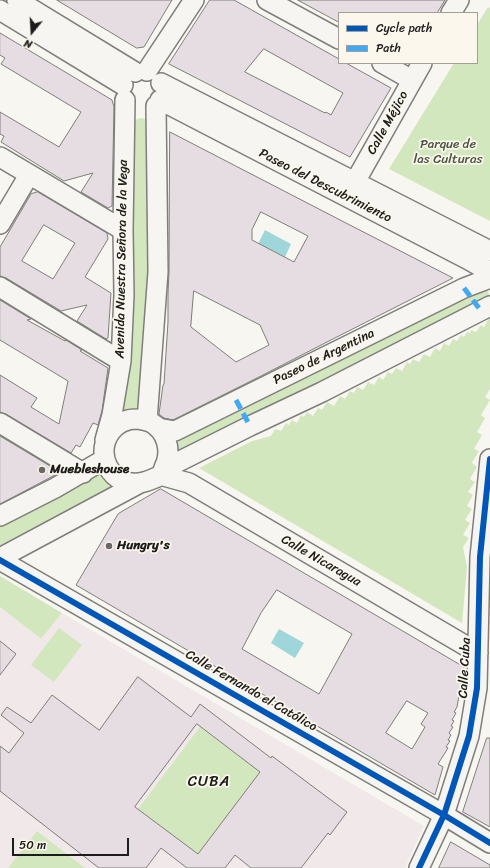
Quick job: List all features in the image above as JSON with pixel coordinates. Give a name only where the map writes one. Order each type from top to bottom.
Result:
[{"type":"street","name":"Paseo del Descubrimiento","points":[[17,0],[144,88],[355,182],[490,251]]},
{"type":"street","points":[[153,425],[158,272],[144,88],[194,0]]},
{"type":"street","points":[[268,0],[338,38]]},
{"type":"street","points":[[452,12],[459,0]]},
{"type":"street","name":"Paseo del Descubrimiento","points":[[0,10],[490,272]]},
{"type":"street","points":[[384,64],[412,80]]},
{"type":"street","name":"Calle Méjico","points":[[355,182],[421,64]]},
{"type":"street","name":"Avenida Nuestra Señora de la Vega","points":[[106,440],[112,415],[121,361],[124,295],[123,230],[144,88]]},
{"type":"street","points":[[0,157],[123,230]]},
{"type":"street","points":[[0,224],[29,175]]},
{"type":"street","name":"Paseo de Argentina","points":[[153,425],[175,431],[464,288],[490,278]]},
{"type":"street","points":[[0,287],[121,361]]},
{"type":"street","points":[[162,472],[168,458],[168,447],[165,437],[153,425],[138,419],[127,420],[118,424],[110,431],[104,450],[108,468],[114,475],[131,483],[149,481],[162,472],[250,426],[322,392],[490,306]]},
{"type":"street","points":[[0,423],[82,473]]},
{"type":"street","name":"Calle Cuba","points":[[419,868],[444,815],[469,736],[477,688],[480,557],[490,459]]},
{"type":"street","points":[[0,516],[105,460]]},
{"type":"street","name":"Calle Nicaragua","points":[[162,472],[189,483],[478,653]]},
{"type":"street","points":[[0,559],[140,483]]},
{"type":"street","name":"Calle Fernando el Católico","points":[[0,559],[490,843]]},
{"type":"shaded area","points":[[0,607],[41,639],[62,613],[424,826],[405,868],[0,868]]},
{"type":"green space","name":"Parque de las Culturas","points":[[488,7],[490,8],[490,221],[389,169],[453,64],[478,64],[478,23]]},
{"type":"green space","points":[[142,118],[147,120],[150,127],[148,315],[139,412],[120,416],[133,122]]},
{"type":"green space","points":[[486,284],[490,298],[175,456],[174,441]]},
{"type":"green space","points":[[490,316],[490,389],[485,397],[490,400],[481,415],[485,418],[477,432],[482,435],[474,449],[479,451],[472,463],[477,467],[470,479],[475,482],[468,492],[473,495],[467,506],[472,509],[465,520],[470,523],[463,535],[469,538],[463,547],[467,567],[462,623],[199,468],[252,441],[271,436],[275,429],[281,431],[286,423],[289,425],[292,420],[297,423],[301,415],[304,417],[307,412],[313,416],[318,408],[322,410],[327,402],[334,406],[340,396],[345,399],[350,391],[354,393],[357,387],[363,390],[368,382],[374,385],[379,377],[383,380],[388,372],[392,374],[396,368],[402,371],[407,362],[410,364],[413,359],[419,362],[424,354],[430,357],[435,348],[440,351],[444,343],[449,346],[453,339],[457,341],[461,335],[464,337],[467,332],[470,333],[471,330],[476,332],[481,325],[484,327]]},
{"type":"green space","points":[[104,471],[124,487],[0,551],[0,525]]},
{"type":"green space","points":[[0,576],[62,613],[41,639],[0,607]]},
{"type":"green space","points":[[59,628],[82,645],[54,682],[31,665]]},
{"type":"green space","points":[[200,727],[260,772],[198,854],[138,809]]},
{"type":"green space","points":[[37,831],[85,868],[8,868]]},
{"type":"water","points":[[265,230],[291,244],[285,257],[258,244]]},
{"type":"water","points":[[279,629],[304,643],[295,658],[271,643]]},
{"type":"building","points":[[57,0],[172,0],[144,47],[137,48]]},
{"type":"building","points":[[210,0],[234,0],[338,58],[338,64],[348,64],[391,88],[350,157],[169,64]],"holes":[[[264,49],[343,93],[331,115],[326,112],[325,113],[245,72]]]},
{"type":"building","points":[[298,0],[445,0],[438,12],[338,12],[338,21]]},
{"type":"building","points":[[0,33],[112,100],[114,107],[112,206],[108,208],[81,192],[93,173],[64,181],[1,142],[4,136],[0,134],[0,112],[59,147],[81,112],[1,64],[5,58],[0,55]]},
{"type":"building","points":[[170,132],[453,278],[173,420],[164,418],[159,414],[164,384],[168,322]],"holes":[[[261,212],[308,236],[294,262],[252,240],[252,230]],[[194,291],[260,325],[269,345],[236,362],[191,327]]]},
{"type":"building","points":[[38,192],[107,233],[108,239],[85,277],[111,293],[108,338],[106,339],[77,321],[87,305],[61,311],[6,278],[0,276],[0,247],[31,194]],"holes":[[[44,225],[75,243],[53,279],[22,261]]]},
{"type":"building","points":[[0,300],[31,319],[27,320],[65,341],[66,340],[82,350],[80,351],[108,368],[102,411],[98,425],[93,423],[80,447],[76,445],[71,453],[6,414],[0,412],[0,375],[37,398],[31,407],[59,424],[68,381],[0,340]]},
{"type":"building","points":[[0,436],[55,469],[57,474],[0,504]]},
{"type":"building","points":[[161,489],[464,667],[457,707],[454,712],[456,713],[452,720],[454,721],[451,726],[453,727],[449,733],[451,735],[448,740],[450,741],[446,747],[448,748],[438,764],[443,767],[435,795],[76,585],[118,514]],"holes":[[[277,590],[352,634],[319,694],[242,649],[261,613]],[[407,701],[428,713],[421,724],[425,727],[412,749],[386,733]]]},
{"type":"building","points":[[0,641],[16,654],[0,675]]},
{"type":"building","points":[[138,677],[191,717],[200,704],[271,758],[272,756],[347,812],[330,835],[328,833],[301,868],[251,868],[235,855],[225,868],[187,868],[161,848],[146,868],[99,868],[0,791],[0,746],[9,753],[24,733],[1,715],[7,707],[31,723],[52,695],[99,730]],"holes":[[[197,724],[260,772],[198,854],[135,807]]]},
{"type":"building","points":[[487,738],[490,738],[490,827],[463,812]]},
{"type":"building","points":[[451,842],[490,865],[490,868],[439,868]]},
{"type":"marked path","points":[[464,288],[481,311]]},
{"type":"marked path","points":[[236,400],[250,426]]},
{"type":"cycle path","points":[[419,868],[444,815],[469,736],[477,688],[480,557],[490,459]]},
{"type":"cycle path","points":[[0,560],[444,815],[490,843]]},
{"type":"place","name":"Muebleshouse","points":[[42,470]]},
{"type":"place","name":"Hungry's","points":[[109,546]]},
{"type":"district","name":"CUBA","points":[[209,782]]}]
